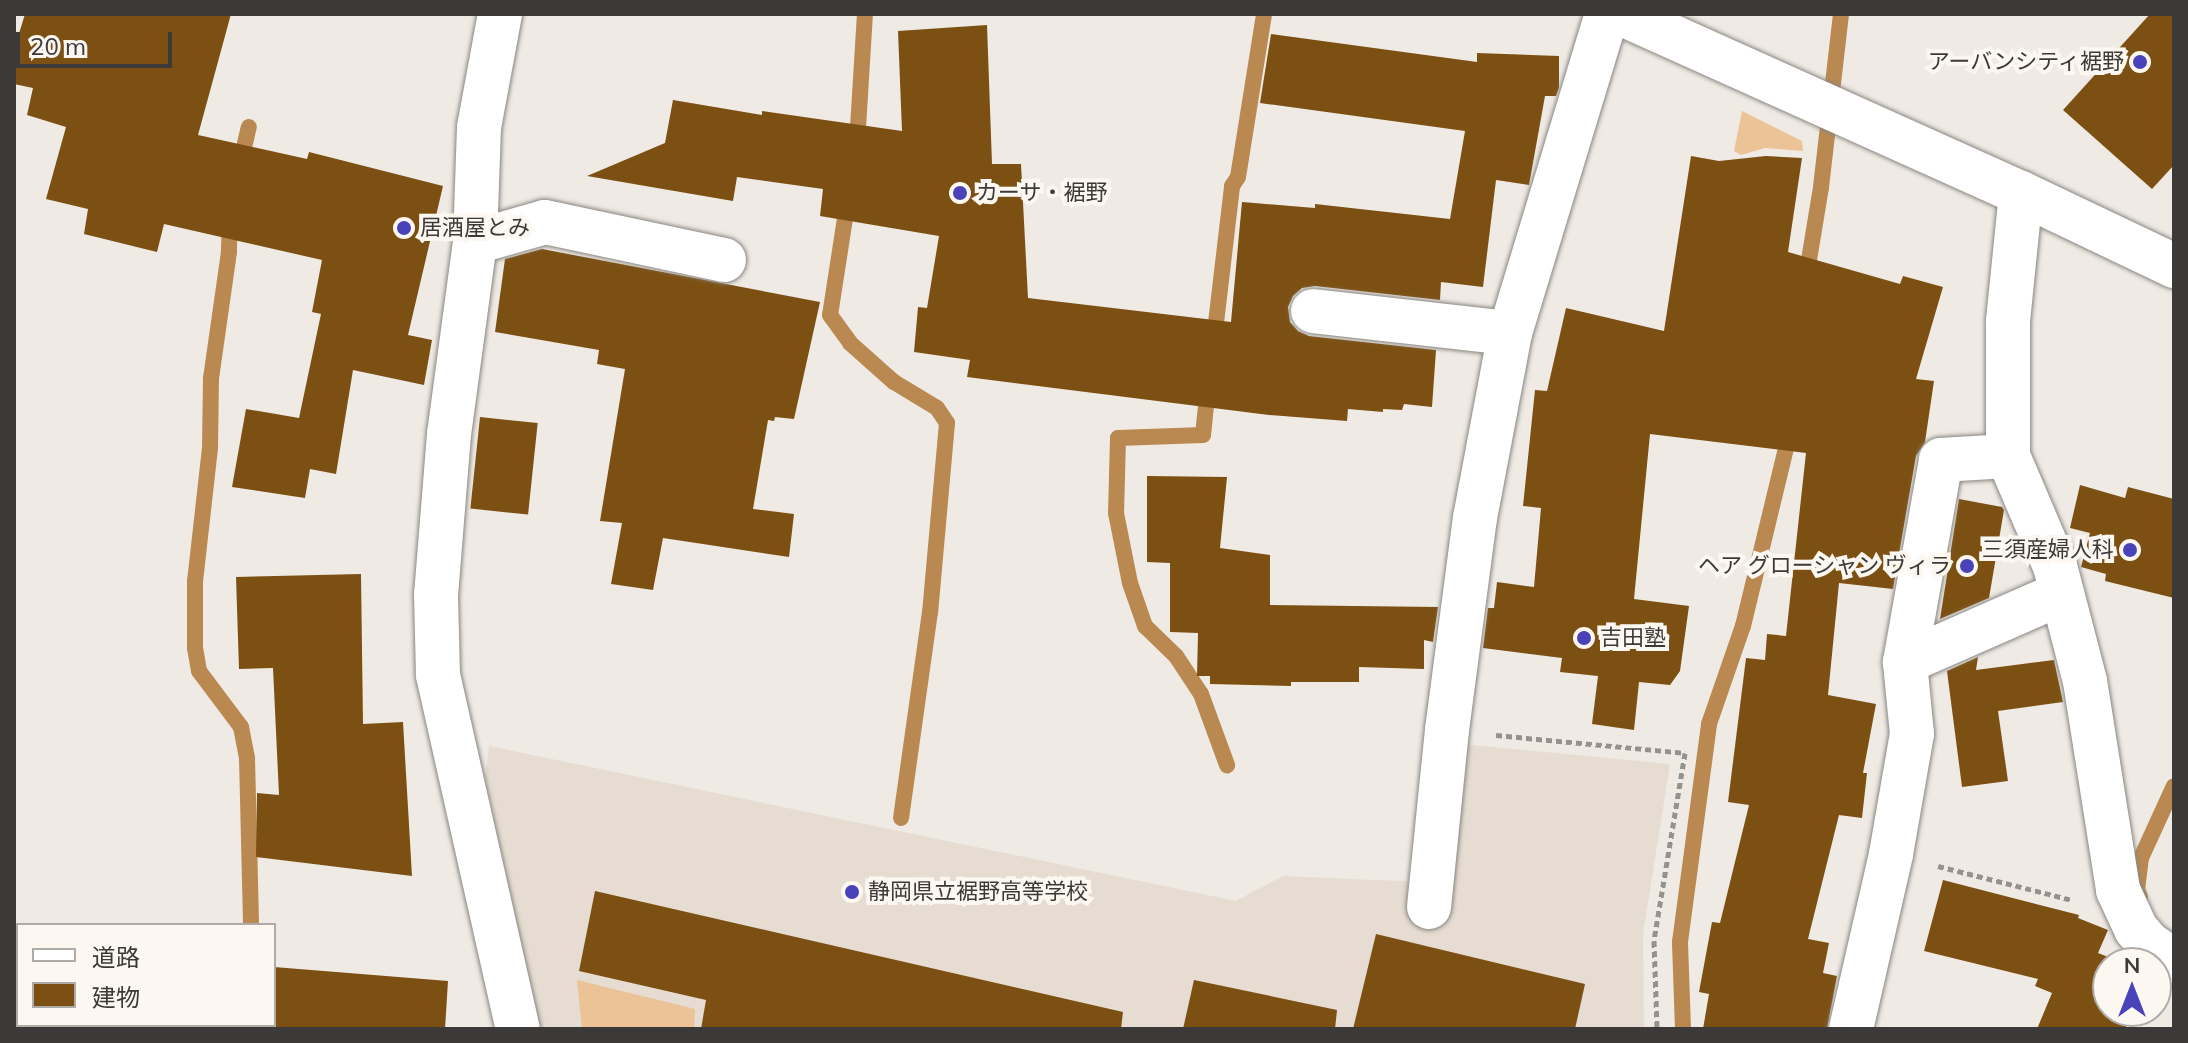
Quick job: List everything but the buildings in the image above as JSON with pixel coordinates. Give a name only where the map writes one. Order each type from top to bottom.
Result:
[{"type":"street","points":[[500,14],[479,127],[475,242],[449,434],[436,594],[438,675],[518,1029]]},
{"type":"street","points":[[1429,907],[1447,730],[1475,518],[1510,333],[1607,14]]},
{"type":"street","points":[[1622,14],[2021,193],[2174,266]]},
{"type":"street","points":[[2021,193],[2008,322],[2008,456],[2055,566],[2085,681],[2118,890],[2148,943],[2174,961]]},
{"type":"street","points":[[475,242],[545,222],[724,260]]},
{"type":"street","points":[[1313,311],[1510,333]]},
{"type":"street","points":[[1851,1029],[1891,854],[1912,734],[1905,662],[1941,460],[2008,456]]},
{"type":"street","points":[[1905,662],[2062,593]]},
{"type":"path","points":[[1447,730],[1685,753],[1654,941],[1657,1029]]},
{"type":"path","points":[[1891,854],[2129,914]]},
{"type":"shaded area","points":[[1742,111],[1802,141],[1803,151],[1765,148],[1741,155],[1734,151]]},
{"type":"shaded area","name":"静岡県立裾野高等学校","points":[[1461,744],[1670,764],[1643,934],[1644,1029],[540,1029],[485,778],[489,746],[1236,901],[1283,876],[1445,883]]},
{"type":"shaded area","points":[[577,980],[695,1009],[694,1029],[582,1029]]},
{"type":"waterway","points":[[857,144],[865,14]]},
{"type":"waterway","points":[[1214,340],[1232,186],[1238,177],[1264,14]]},
{"type":"waterway","points":[[1806,278],[1821,187],[1841,14]]},
{"type":"waterway","points":[[240,165],[249,127]]},
{"type":"waterway","points":[[848,199],[830,315],[850,343],[894,382],[937,408],[947,423],[930,612],[901,818]]},
{"type":"waterway","points":[[230,219],[229,252],[211,378],[210,448],[195,581],[195,648],[199,671],[241,727],[247,758],[251,923]]},
{"type":"waterway","points":[[1208,386],[1203,435],[1118,438],[1116,513],[1130,583],[1145,626],[1176,656],[1201,694],[1227,765]]},
{"type":"waterway","points":[[1683,1029],[1680,942],[1709,724],[1743,626],[1790,432]]},
{"type":"waterway","points":[[2140,897],[2137,890],[2141,858],[2174,786]]},
{"type":"place","name":"アーバンシティ裾野","points":[[2140,62]]},
{"type":"place","name":"カーサ・裾野","points":[[960,193]]},
{"type":"place","name":"居酒屋とみ","points":[[404,228]]},
{"type":"place","name":"三須産婦人科","points":[[2130,550]]},
{"type":"place","name":"ヘア グローシャン ヴィラ","points":[[1967,566]]},
{"type":"place","name":"吉田塾","points":[[1584,638]]},
{"type":"place","name":"静岡県立裾野高等学校","points":[[852,892]]}]
